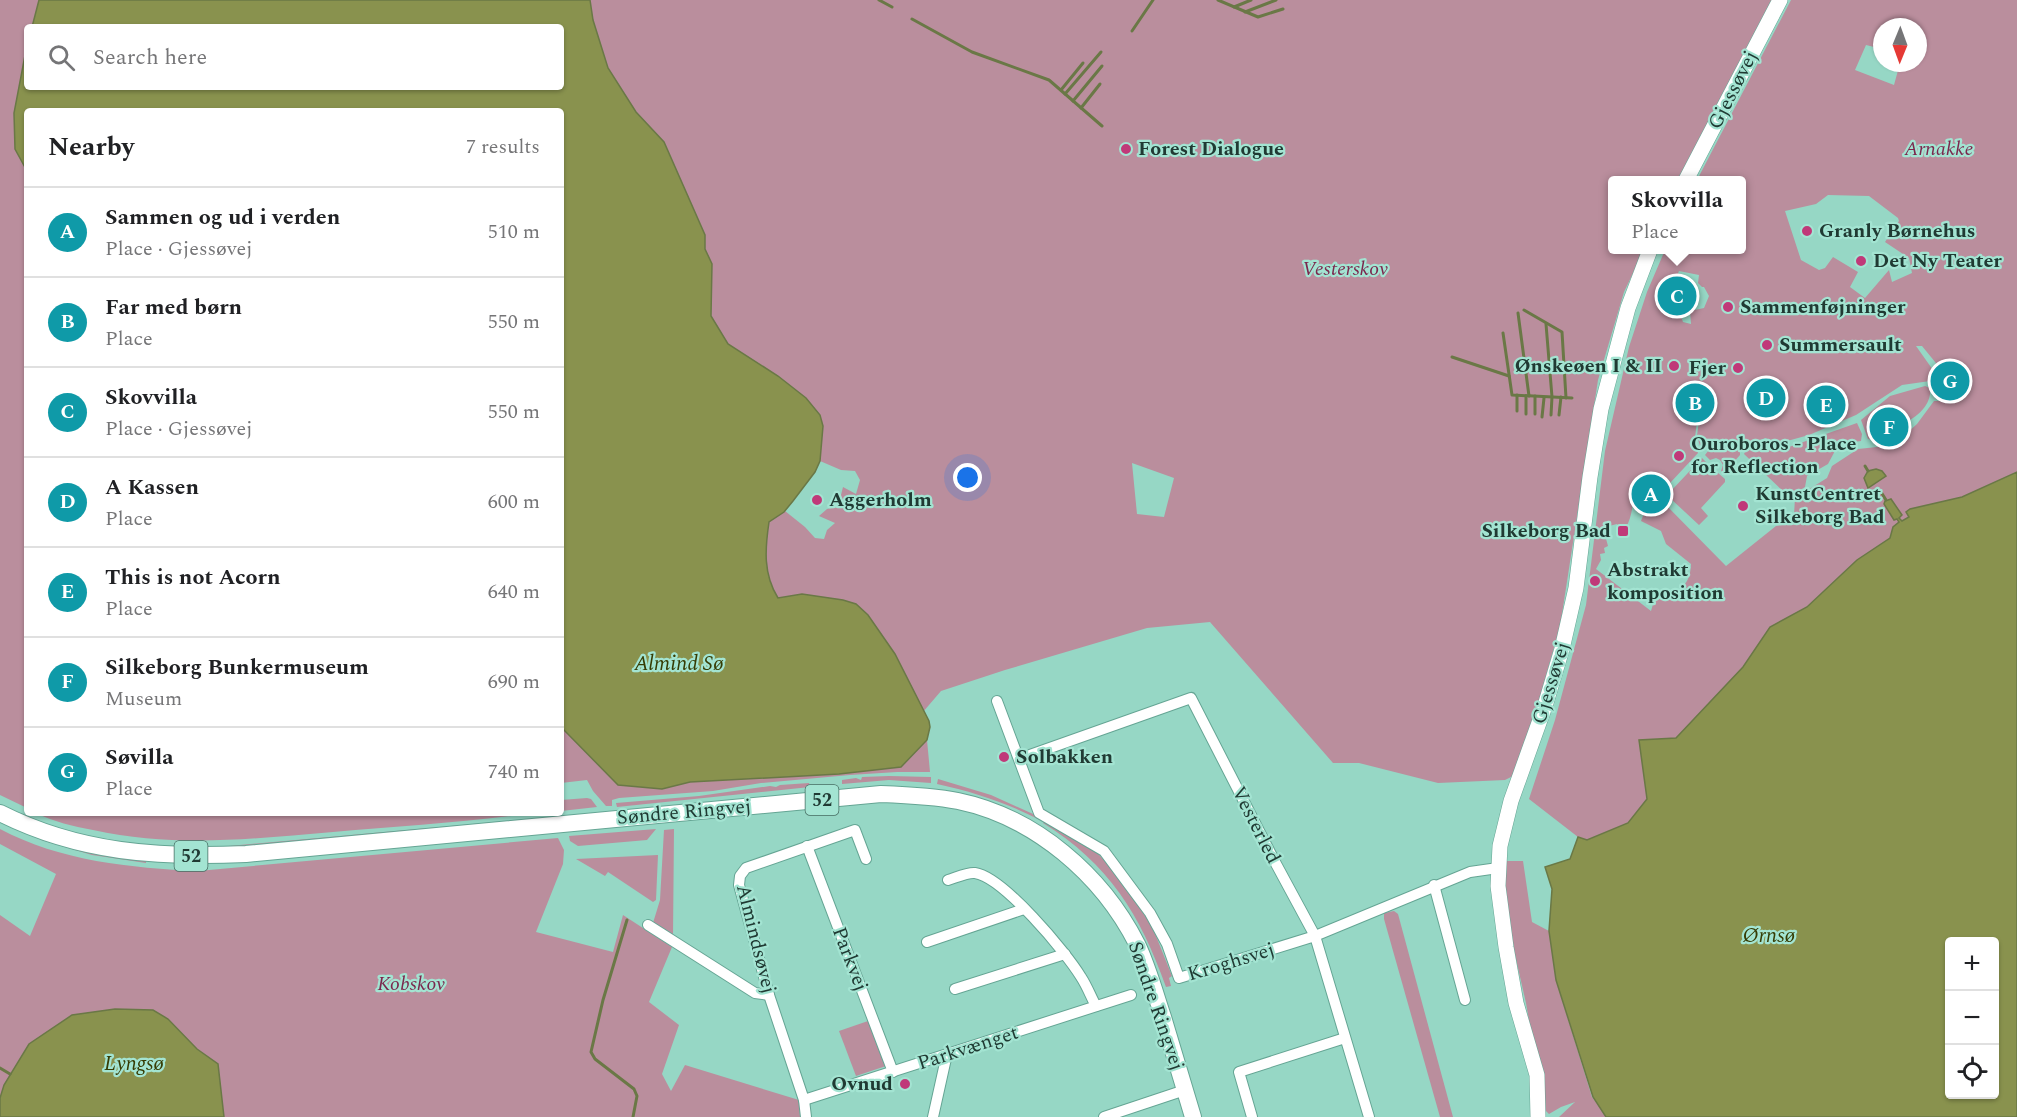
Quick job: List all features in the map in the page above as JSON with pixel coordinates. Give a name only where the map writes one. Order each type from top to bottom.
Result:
[{"type":"main road","name":"Søndre Ringvej","points":[[0,813],[48,833],[87,845],[148,854],[193,856],[258,853],[881,794],[924,796],[960,801],[1033,831],[1073,861],[1106,896],[1138,946],[1193,1117]]},
{"type":"street","name":"Gjessøvej","points":[[1688,176],[1780,0]]},
{"type":"street","name":"Gjessøvej","points":[[1538,1117],[1537,1075],[1514,991],[1502,914],[1498,868],[1503,831],[1511,801],[1545,706],[1565,639],[1576,588],[1594,443],[1609,375],[1628,308],[1648,254]]},
{"type":"street","name":"Vesterled","points":[[1030,754],[1191,698],[1315,936],[1369,1117]]},
{"type":"street","name":"Kroghsvej","points":[[997,701],[1039,813],[1104,851],[1150,913],[1167,944],[1179,978],[1315,936],[1470,872],[1498,868]]},
{"type":"street","name":"Almindsøvej","points":[[806,1117],[804,1100],[769,995],[740,885],[740,876],[746,868],[855,830],[866,859]]},
{"type":"street","name":"Parkvej","points":[[807,846],[893,1072]]},
{"type":"street","points":[[948,880],[974,873],[1001,887],[1065,954],[1082,978],[1096,1006]]},
{"type":"street","points":[[1434,885],[1465,1000]]},
{"type":"street","points":[[927,942],[1024,909]]},
{"type":"street","points":[[648,925],[755,993],[769,995]]},
{"type":"street","points":[[955,988],[1065,954]]},
{"type":"street","name":"Parkvænget","points":[[804,1100],[1131,995]]},
{"type":"street","points":[[1252,1117],[1239,1072],[1345,1038]]},
{"type":"street","points":[[933,1117],[947,1054]]},
{"type":"street","points":[[1104,1117],[1185,1090]]},
{"type":"green space","points":[[0,0],[39,0],[33,24],[24,24],[24,61],[14,113],[15,149],[24,166],[24,807],[0,795]]},
{"type":"green space","name":"Vesterskov","points":[[590,0],[1772,0],[1681,176],[1608,176],[1608,254],[1642,254],[1624,292],[1598,380],[1560,627],[1535,714],[1513,776],[1505,780],[1438,783],[1359,763],[1333,763],[1210,622],[1147,628],[1005,670],[941,691],[923,712],[895,654],[802,594],[778,598],[768,574],[766,561],[765,495],[805,527],[815,538],[824,539],[827,530],[835,523],[819,516],[827,509],[838,507],[843,487],[856,494],[860,480],[855,471],[841,470],[820,461],[823,427],[820,415],[806,398],[778,376],[728,344],[711,316],[712,264],[705,249],[705,235],[664,142],[636,112],[608,68],[593,20]],"holes":[[[1132,463],[1174,478],[1164,517],[1137,514]]]},
{"type":"green space","name":"Arnakke","points":[[1791,0],[2017,0],[2017,472],[1962,497],[1910,509],[1909,517],[1902,521],[1884,504],[1894,520],[1897,519],[1900,523],[1893,527],[1890,538],[1857,560],[1807,607],[1636,822],[1587,840],[1578,837],[1529,799],[1555,720],[1586,605],[1605,451],[1629,347],[1647,292],[1663,254],[1746,254],[1746,176],[1699,176]],"holes":[[[1828,195],[1869,196],[1898,218],[1899,221],[1885,242],[1909,258],[1912,273],[1892,282],[1889,270],[1865,298],[1850,287],[1858,272],[1833,257],[1825,268],[1819,270],[1801,260],[1785,211],[1816,204]],[[1679,271],[1699,275],[1698,283],[1704,287],[1709,296],[1704,308],[1690,311],[1691,324],[1683,322],[1680,314],[1665,311],[1672,275],[1677,276]],[[1916,346],[1922,346],[1940,368],[1955,368],[1965,372],[1963,389],[1948,401],[1934,401],[1917,424],[1898,441],[1858,449],[1832,466],[1827,478],[1795,498],[1794,515],[1787,524],[1776,526],[1726,566],[1664,503],[1655,509],[1646,508],[1641,521],[1661,531],[1666,544],[1691,564],[1688,579],[1680,589],[1654,601],[1651,611],[1596,569],[1601,560],[1600,554],[1605,553],[1604,548],[1608,546],[1605,535],[1610,534],[1609,526],[1617,524],[1622,536],[1630,518],[1635,493],[1641,483],[1652,478],[1664,485],[1670,483],[1698,453],[1695,438],[1698,412],[1700,413],[1697,436],[1701,449],[1715,442],[1766,438],[1776,444],[1809,435],[1856,415],[1902,385],[1930,381],[1934,375],[1933,370]]]},
{"type":"green space","points":[[1925,386],[1930,388],[1929,400],[1918,414],[1903,424],[1897,417],[1878,434],[1879,441],[1868,439],[1861,420],[1890,396]]},
{"type":"green space","points":[[1857,423],[1862,434],[1861,441],[1844,443],[1837,447],[1828,464],[1807,476],[1805,487],[1794,494],[1786,494],[1744,454],[1747,448],[1789,447]]},
{"type":"green space","points":[[1712,446],[1740,447],[1740,455],[1724,473],[1721,471],[1723,465],[1720,460],[1716,458],[1710,460],[1705,455]]},
{"type":"green space","points":[[1702,458],[1707,463],[1708,471],[1713,474],[1718,473],[1725,479],[1725,482],[1701,508],[1708,516],[1699,525],[1671,499],[1670,492]]},
{"type":"green space","points":[[564,730],[618,785],[662,789],[690,782],[839,774],[901,767],[927,740],[930,772],[850,775],[761,783],[713,791],[619,798],[612,800],[612,806],[606,806],[587,780],[564,783]]},
{"type":"green space","points":[[889,776],[931,777],[931,783],[889,780],[842,784],[842,780]]},
{"type":"green space","points":[[938,779],[991,795],[1042,818],[1040,820],[990,799],[937,784]]},
{"type":"green space","points":[[809,783],[810,787],[617,807],[616,803],[699,796]]},
{"type":"green space","points":[[587,798],[591,799],[597,807],[564,811],[564,800]]},
{"type":"green space","points":[[43,816],[511,816],[213,840],[124,836]]},
{"type":"green space","points":[[1045,820],[1093,848],[1120,878],[1152,926],[1172,976],[1169,978],[1171,986],[1166,987],[1145,936],[1120,893],[1086,856],[1043,823]]},
{"type":"green space","points":[[506,821],[505,823],[236,848],[218,847]]},
{"type":"green space","name":"Kobskov","points":[[0,829],[23,840],[71,856],[147,868],[198,871],[558,838],[564,850],[563,864],[536,932],[613,952],[623,915],[672,947],[649,1002],[679,1025],[662,1074],[671,1091],[685,1065],[799,1100],[800,1117],[224,1117],[218,1064],[197,1049],[168,1019],[29,1044],[4,1085],[0,1098],[0,915],[30,936],[56,874],[0,844]]},
{"type":"green space","points":[[656,829],[647,840],[578,846],[570,841],[569,836]]},
{"type":"green space","points":[[674,829],[673,936],[653,923],[660,900],[664,830]]},
{"type":"green space","points":[[42,837],[146,860],[146,863],[92,855],[41,840]]},
{"type":"green space","points":[[658,855],[656,900],[653,902],[608,872],[605,876],[576,859]]},
{"type":"green space","points":[[1505,861],[1523,861],[1532,922],[1549,931],[1556,980],[1592,1097],[1608,1117],[1559,1117],[1575,1102],[1549,1114],[1544,1109],[1526,1003],[1505,911]]},
{"type":"green space","points":[[1394,911],[1398,914],[1453,1117],[1440,1117],[1384,919],[1384,913]]},
{"type":"green space","points":[[868,1021],[886,1066],[856,1076],[839,1031]]},
{"type":"water","name":"Almind Sø","points":[[39,0],[590,0],[593,20],[608,68],[636,112],[664,142],[705,235],[705,249],[712,264],[711,316],[728,344],[778,376],[806,398],[820,415],[823,426],[820,461],[815,472],[784,512],[769,522],[766,561],[773,589],[778,598],[802,594],[843,600],[856,604],[868,615],[895,654],[929,721],[927,740],[901,767],[839,774],[690,782],[662,789],[618,785],[564,730],[564,108],[24,108],[24,166],[15,149],[14,113],[24,61],[24,90],[564,90],[564,24],[33,24]]},
{"type":"water","points":[[1876,469],[1882,471],[1886,476],[1868,488],[1864,478],[1868,471]]},
{"type":"water","name":"Ørnsø","points":[[2017,472],[2017,1117],[1606,1117],[1593,1097],[1556,980],[1549,931],[1552,889],[1545,867],[1570,859],[1578,837],[1587,840],[1628,823],[1647,799],[1639,740],[1676,738],[1743,667],[1770,627],[1807,607],[1857,560],[1890,538],[1893,527],[1899,522],[1897,519],[1894,520],[1884,504],[1885,501],[1891,499],[1902,515],[1899,518],[1902,521],[1909,517],[1906,512],[1910,509],[1962,497]]},
{"type":"water","name":"Lyngsø","points":[[115,1009],[153,1010],[168,1019],[197,1049],[218,1064],[224,1117],[0,1117],[0,1098],[4,1085],[29,1044],[72,1015]]},
{"type":"waterway","points":[[879,0],[892,7]]},
{"type":"waterway","points":[[1132,31],[1153,0]]},
{"type":"waterway","points":[[1218,0],[1258,17],[1283,9]]},
{"type":"waterway","points":[[1234,7],[1251,0]]},
{"type":"waterway","points":[[1245,12],[1276,0]]},
{"type":"waterway","points":[[912,19],[972,52],[1049,80],[1102,126]]},
{"type":"waterway","points":[[1065,94],[1101,52]]},
{"type":"waterway","points":[[1061,90],[1083,63]]},
{"type":"waterway","points":[[1073,101],[1102,66]]},
{"type":"waterway","points":[[1081,108],[1100,84]]},
{"type":"waterway","points":[[1524,310],[1562,332],[1566,398]]},
{"type":"waterway","points":[[1518,313],[1529,396]]},
{"type":"waterway","points":[[1546,324],[1552,397],[1551,415]]},
{"type":"waterway","points":[[1503,333],[1512,395],[1572,398]]},
{"type":"waterway","points":[[1452,357],[1509,376]]},
{"type":"waterway","points":[[1517,395],[1517,411]]},
{"type":"waterway","points":[[1526,396],[1526,414]]},
{"type":"waterway","points":[[1535,396],[1535,414]]},
{"type":"waterway","points":[[1559,415],[1561,397]]},
{"type":"waterway","points":[[1542,417],[1544,398]]},
{"type":"waterway","points":[[1865,466],[1868,471]]},
{"type":"waterway","points":[[1881,492],[1886,500]]},
{"type":"waterway","points":[[627,920],[603,1000],[591,1052],[595,1059],[634,1089],[637,1096],[633,1117]]},
{"type":"waterway","points":[[0,1068],[10,1074]]},
{"type":"place","name":"Forest Dialogue","points":[[1126,149]]},
{"type":"place","name":"Granly Børnehus","points":[[1807,231]]},
{"type":"place","name":"Det Ny Teater","points":[[1861,261]]},
{"type":"place","name":"Skovvilla","points":[[1677,296]]},
{"type":"place","name":"Sammenføjninger","points":[[1728,307]]},
{"type":"place","name":"Summersault","points":[[1767,345]]},
{"type":"place","name":"Ønskeøen I & II","points":[[1674,366]]},
{"type":"place","name":"Fjer","points":[[1738,368]]},
{"type":"place","name":"Søvilla","points":[[1950,381]]},
{"type":"place","name":"A Kassen","points":[[1766,398]]},
{"type":"place","name":"Far med børn","points":[[1695,403]]},
{"type":"place","name":"This is not Acorn","points":[[1826,405]]},
{"type":"place","name":"Silkeborg Bunkermuseum","points":[[1889,427]]},
{"type":"place","name":"Ouroboros - Place for Reflection","points":[[1679,456]]},
{"type":"place","name":"Sammen og ud i verden","points":[[1651,494]]},
{"type":"place","name":"Aggerholm","points":[[817,500]]},
{"type":"place","name":"KunstCentret Silkeborg Bad","points":[[1743,506]]},
{"type":"place","name":"Silkeborg Bad","points":[[1623,531]]},
{"type":"place","name":"Abstrakt komposition","points":[[1595,581]]},
{"type":"place","name":"Solbakken","points":[[1004,757]]},
{"type":"place","name":"Ovnud","points":[[905,1084]]}]
